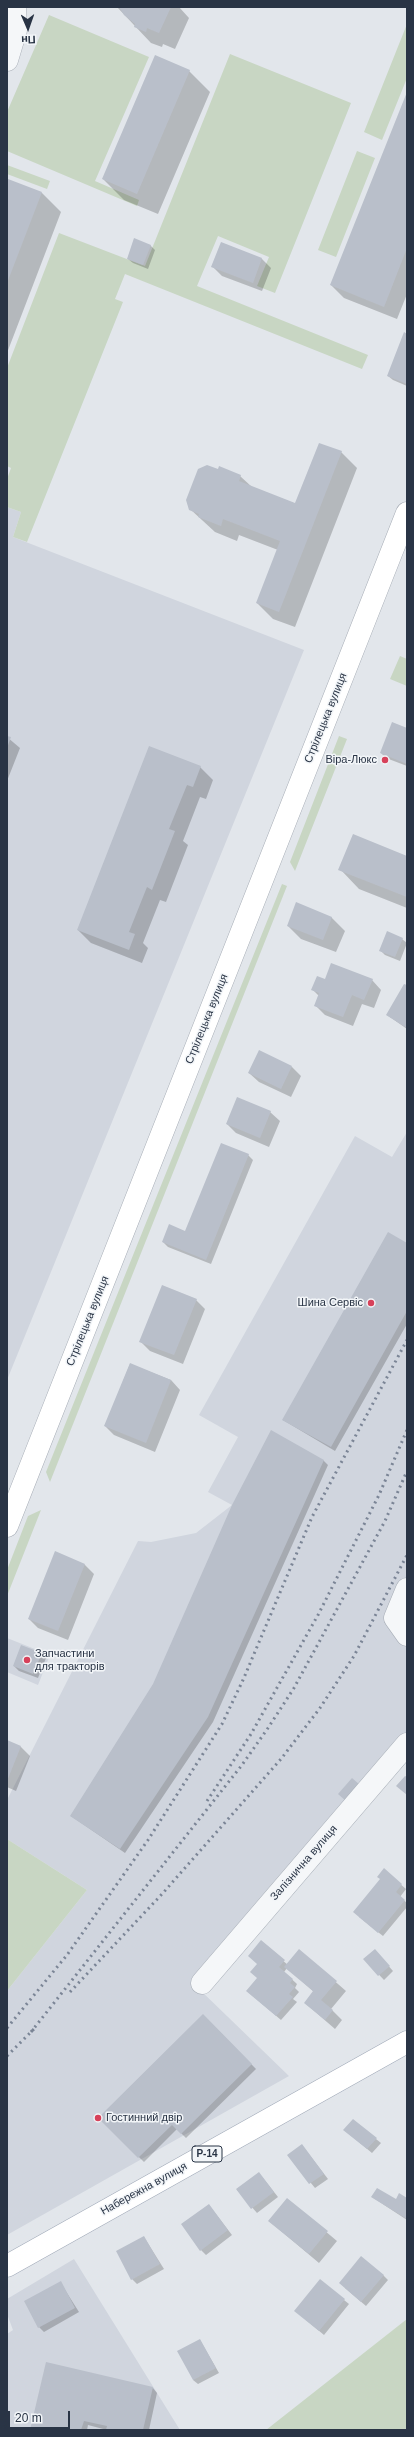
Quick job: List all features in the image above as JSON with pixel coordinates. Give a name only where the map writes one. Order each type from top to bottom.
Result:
[{"type":"street","points":[[7,60],[16,30],[15,7]]},
{"type":"street","name":"Стрілецька вулиця","points":[[7,1526],[407,513]]},
{"type":"street","points":[[407,1589],[395,1618],[407,1635]]},
{"type":"street","name":"Залізнична вулиця","points":[[202,1983],[407,1744]]},
{"type":"street","name":"Набережна вулиця","points":[[7,2266],[407,2042]]},
{"type":"shaded area","points":[[7,507],[21,512],[13,537],[304,650],[7,1380]]},
{"type":"shaded area","points":[[407,1132],[407,1735],[197,1987],[289,2076],[7,2235],[7,1991],[87,1890],[7,1839],[7,1800],[138,1541],[151,1542],[196,1533],[232,1505],[208,1492],[238,1437],[199,1415],[355,1136],[392,1157]]},
{"type":"shaded area","points":[[7,1638],[50,1655],[38,1685],[7,1672]]},
{"type":"shaded area","points":[[74,2259],[180,2430],[7,2430],[7,2334],[13,2330],[7,2314],[7,2299]]},
{"type":"green space","points":[[49,15],[149,57],[95,181],[139,200],[137,206],[7,151],[7,112]]},
{"type":"green space","points":[[407,24],[407,78],[382,140],[364,132]]},
{"type":"green space","points":[[230,54],[351,103],[275,293],[257,286],[269,257],[218,236],[197,286],[368,355],[362,369],[125,274],[115,299],[123,302],[27,542],[13,537],[21,512],[7,507],[7,479],[11,468],[7,466],[7,368],[59,233],[145,266]]},
{"type":"green space","points":[[357,151],[375,158],[336,257],[318,250]]},
{"type":"green space","points":[[7,165],[50,181],[47,189],[7,174]]},
{"type":"green space","points":[[400,656],[407,659],[407,686],[390,679]]},
{"type":"green space","points":[[339,736],[347,739],[295,871],[290,862]]},
{"type":"green space","points":[[282,884],[287,886],[50,1482],[46,1472]]},
{"type":"green space","points":[[41,1510],[7,1596],[7,1570],[28,1516]]},
{"type":"green space","points":[[7,1839],[87,1890],[7,1991]]},
{"type":"green space","points":[[407,2319],[407,2430],[266,2430]]},
{"type":"building","points":[[119,7],[171,7],[159,33],[147,28],[146,32],[134,27],[135,24],[124,15]]},
{"type":"building","points":[[155,55],[190,70],[137,194],[102,179]]},
{"type":"building","points":[[407,92],[407,248],[384,307],[330,285]]},
{"type":"building","points":[[8,179],[42,192],[7,283],[7,182]]},
{"type":"building","points":[[134,238],[151,245],[143,265],[127,259]]},
{"type":"building","points":[[221,242],[262,258],[253,283],[211,267]]},
{"type":"building","points":[[404,332],[407,334],[407,384],[387,376]]},
{"type":"building","points":[[319,443],[342,451],[279,612],[256,603],[280,541],[223,519],[221,526],[198,517],[199,514],[189,510],[186,500],[198,469],[207,465],[218,469],[219,466],[241,475],[239,481],[295,503]]},
{"type":"building","points":[[392,722],[407,728],[407,764],[380,753]]},
{"type":"building","points":[[7,736],[11,737],[7,748]]},
{"type":"building","points":[[149,746],[201,766],[193,787],[187,785],[169,829],[175,831],[152,890],[147,887],[129,932],[135,934],[129,950],[77,930]]},
{"type":"building","points":[[353,834],[407,856],[407,897],[338,870]]},
{"type":"building","points":[[296,902],[332,917],[323,940],[287,926]]},
{"type":"building","points":[[387,931],[403,938],[395,957],[379,951]]},
{"type":"building","points":[[331,963],[373,979],[364,1000],[352,995],[343,1017],[314,1006],[319,993],[311,990],[317,976],[325,979]]},
{"type":"building","points":[[404,984],[407,985],[407,1028],[386,1015]]},
{"type":"building","points":[[259,1050],[292,1066],[281,1089],[248,1073]]},
{"type":"building","points":[[237,1097],[271,1111],[260,1138],[226,1124]]},
{"type":"building","points":[[221,1143],[249,1154],[206,1260],[162,1242],[169,1224],[185,1231]]},
{"type":"building","points":[[388,1232],[407,1243],[407,1311],[331,1447],[282,1420]]},
{"type":"building","points":[[162,1285],[197,1299],[174,1355],[139,1342]]},
{"type":"building","points":[[130,1363],[171,1380],[146,1443],[104,1426]]},
{"type":"building","points":[[271,1430],[324,1460],[208,1717],[120,1849],[70,1816],[153,1684],[232,1505]]},
{"type":"building","points":[[55,1551],[85,1564],[58,1631],[28,1619]]},
{"type":"building","name":"Запчастини для тракторів","points":[[21,1645],[42,1653],[33,1674],[13,1666]]},
{"type":"building","points":[[7,1740],[21,1746],[7,1781]]},
{"type":"building","points":[[405,1776],[407,1777],[407,1795],[396,1786]]},
{"type":"building","points":[[352,1778],[360,1785],[346,1801],[338,1794]]},
{"type":"building","points":[[384,1868],[402,1884],[396,1892],[405,1900],[378,1933],[353,1912],[380,1879],[377,1877]]},
{"type":"building","points":[[261,1940],[285,1960],[279,1967],[293,1979],[290,1983],[295,1987],[289,1994],[293,1997],[276,2016],[246,1991],[257,1978],[250,1972],[257,1964],[248,1956]]},
{"type":"building","points":[[299,1949],[337,1981],[321,2000],[333,2010],[325,2020],[304,2003],[313,1991],[284,1967]]},
{"type":"building","points":[[375,1949],[390,1966],[378,1976],[363,1959]]},
{"type":"building","points":[[203,2014],[252,2064],[181,2134],[172,2125],[138,2158],[98,2118]]},
{"type":"building","points":[[353,2119],[377,2138],[367,2149],[343,2130]]},
{"type":"building","points":[[302,2144],[324,2174],[309,2184],[287,2155]]},
{"type":"building","points":[[259,2172],[274,2192],[251,2209],[236,2189]]},
{"type":"building","points":[[377,2188],[396,2199],[399,2193],[407,2198],[407,2219],[371,2197]]},
{"type":"building","points":[[287,2198],[328,2231],[309,2254],[268,2221]]},
{"type":"building","points":[[209,2204],[228,2230],[200,2251],[181,2224]]},
{"type":"building","points":[[144,2236],[160,2264],[131,2280],[116,2251]]},
{"type":"building","points":[[361,2256],[384,2275],[361,2302],[339,2283]]},
{"type":"building","points":[[320,2279],[345,2299],[319,2331],[294,2311]]},
{"type":"building","points":[[61,2281],[75,2308],[38,2328],[24,2301]]},
{"type":"building","points":[[200,2339],[216,2368],[193,2380],[177,2351]]},
{"type":"building","points":[[46,2362],[153,2387],[143,2430],[106,2430],[107,2426],[84,2421],[81,2430],[30,2430]]},
{"type":"railway","points":[[7,2028],[67,1955],[148,1840],[222,1724],[243,1680],[312,1517],[407,1340]]},
{"type":"railway","points":[[207,1801],[251,1734],[318,1615],[379,1495],[407,1430]]},
{"type":"railway","points":[[31,2032],[242,1765],[268,1728],[294,1688],[385,1521],[407,1471]]},
{"type":"railway","points":[[70,1992],[163,1893],[281,1759],[320,1708],[354,1656],[407,1555]]},
{"type":"railway","points":[[7,2056],[35,2028]]},
{"type":"place","name":"Віра-Люкс","points":[[385,760]]},
{"type":"place","name":"Шина Сервіс","points":[[371,1303]]},
{"type":"place","name":"Запчастини для тракторів","points":[[27,1660]]},
{"type":"place","name":"Гостинний двір","points":[[98,2118]]}]
